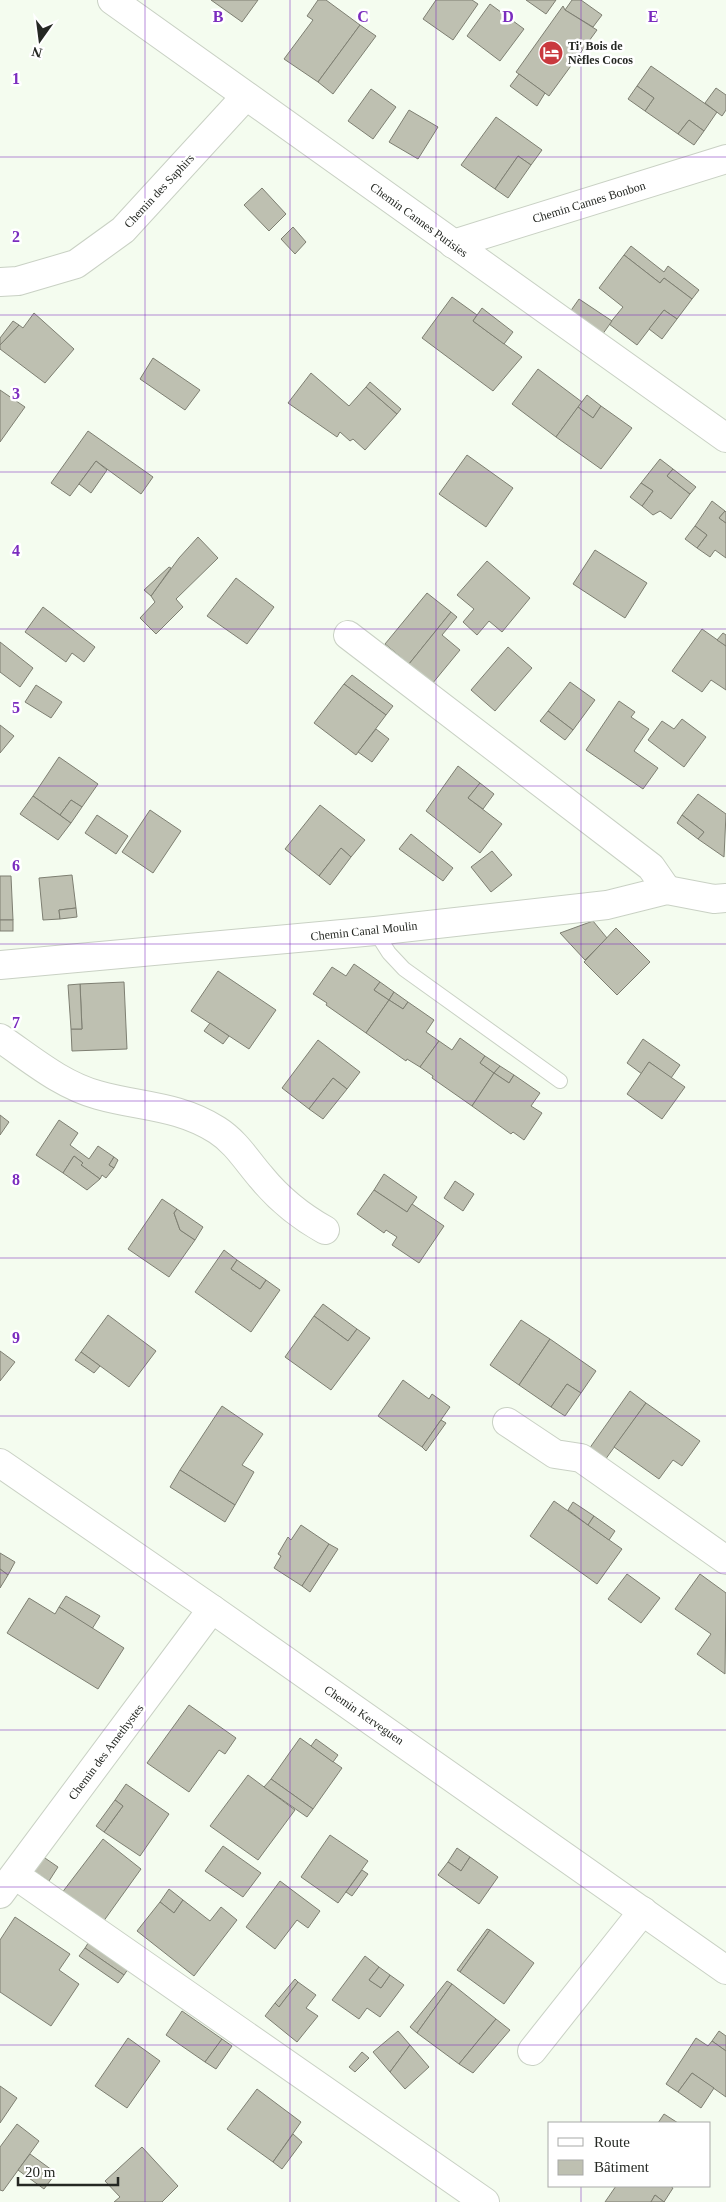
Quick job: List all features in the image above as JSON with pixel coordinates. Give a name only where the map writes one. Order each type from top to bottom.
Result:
[{"type":"street","name":"Chemin Cannes Purisies","points":[[112,0],[726,438]]},
{"type":"street","name":"Chemin des Saphirs","points":[[0,282],[18,281],[76,264],[123,230],[246,96]]},
{"type":"street","name":"Chemin Cannes Bonbon","points":[[453,244],[726,158]]},
{"type":"street","points":[[348,635],[651,868],[667,890]]},
{"type":"street","name":"Chemin Canal Moulin","points":[[0,965],[375,931],[607,905],[667,890],[714,899],[726,898]]},
{"type":"street","points":[[0,1038],[67,1084],[97,1095],[166,1109],[190,1116],[218,1131],[242,1152],[261,1177],[290,1208],[325,1230]]},
{"type":"street","points":[[507,1422],[555,1454],[582,1458],[726,1560]]},
{"type":"street","name":"Chemin Kerveguen","points":[[0,1463],[212,1609],[726,1970]]},
{"type":"street","name":"Chemin des Amethystes","points":[[7,1884],[212,1609]]},
{"type":"street","points":[[7,1884],[485,2202]]},
{"type":"street","points":[[532,2051],[642,1911]]},
{"type":"lane","points":[[375,931],[389,954],[404,969],[560,1081]]},
{"type":"building","points":[[211,0],[258,0],[242,22]]},
{"type":"building","points":[[318,0],[326,0],[360,25],[318,82],[284,59],[313,20],[307,16]]},
{"type":"building","points":[[436,0],[472,0],[478,4],[453,40],[423,19]]},
{"type":"building","points":[[526,0],[556,0],[546,14]]},
{"type":"building","points":[[572,0],[581,0],[602,15],[593,27],[565,10]]},
{"type":"building","points":[[490,4],[524,29],[500,61],[467,36]]},
{"type":"building","points":[[563,6],[565,10],[597,30],[549,96],[516,72]]},
{"type":"building","points":[[360,25],[376,36],[333,94],[318,82]]},
{"type":"building","points":[[651,66],[717,112],[704,131],[689,120],[678,134],[645,111],[654,98],[637,86]]},
{"type":"building","points":[[519,74],[545,93],[537,106],[510,86]]},
{"type":"building","points":[[637,86],[654,98],[645,111],[628,99]]},
{"type":"building","points":[[716,88],[726,95],[726,110],[722,116],[705,103]]},
{"type":"building","points":[[371,89],[396,107],[373,139],[348,121]]},
{"type":"building","points":[[409,110],[438,127],[418,159],[389,142]]},
{"type":"building","points":[[496,117],[542,150],[531,165],[518,156],[495,189],[461,165]]},
{"type":"building","points":[[689,120],[704,131],[694,145],[678,134]]},
{"type":"building","points":[[518,156],[531,165],[508,198],[495,189]]},
{"type":"building","points":[[262,188],[286,214],[269,231],[244,205]]},
{"type":"building","points":[[293,227],[306,242],[295,254],[281,239]]},
{"type":"building","points":[[631,246],[664,272],[668,266],[699,290],[692,299],[664,278],[660,283],[624,255]]},
{"type":"building","points":[[624,255],[660,283],[664,278],[692,299],[677,319],[664,310],[637,345],[609,324],[623,307],[599,288]]},
{"type":"building","points":[[452,297],[477,315],[473,321],[522,357],[493,391],[422,338]]},
{"type":"building","points":[[579,299],[612,321],[597,342],[565,319]]},
{"type":"building","points":[[482,308],[513,332],[504,344],[473,321]]},
{"type":"building","points":[[664,310],[677,319],[662,339],[649,329]]},
{"type":"building","points":[[34,313],[74,349],[45,383],[0,349],[0,345],[19,325],[23,328]]},
{"type":"building","points":[[13,321],[19,325],[0,345],[0,338]]},
{"type":"building","points":[[153,358],[200,390],[185,410],[140,379]]},
{"type":"building","points":[[538,369],[582,402],[556,437],[512,404]]},
{"type":"building","points":[[311,373],[349,406],[366,387],[397,414],[365,450],[353,439],[350,441],[340,432],[337,437],[288,403]]},
{"type":"building","points":[[370,382],[401,409],[397,414],[366,387]]},
{"type":"building","points":[[0,390],[25,407],[0,442]]},
{"type":"building","points":[[587,395],[601,406],[593,418],[578,407]]},
{"type":"building","points":[[601,406],[632,428],[601,469],[556,437],[578,407],[593,418]]},
{"type":"building","points":[[88,431],[153,477],[141,494],[96,461],[70,496],[51,483]]},
{"type":"building","points":[[467,455],[513,488],[486,527],[439,494]]},
{"type":"building","points":[[660,459],[673,469],[667,476],[690,494],[671,519],[660,511],[653,515],[642,506],[653,491],[641,483]]},
{"type":"building","points":[[96,461],[107,470],[91,493],[79,484]]},
{"type":"building","points":[[673,469],[696,487],[690,494],[667,476]]},
{"type":"building","points":[[641,483],[653,491],[642,506],[630,497]]},
{"type":"building","points":[[712,501],[725,511],[719,518],[726,523],[726,558],[715,550],[710,557],[697,548],[707,535],[695,526]]},
{"type":"building","points":[[726,512],[726,523],[719,518]]},
{"type":"building","points":[[695,526],[707,535],[697,548],[685,539]]},
{"type":"building","points":[[198,537],[218,558],[176,599],[183,607],[156,634],[140,618],[155,602],[151,596],[179,558]]},
{"type":"building","points":[[595,550],[647,583],[625,618],[573,584]]},
{"type":"building","points":[[487,561],[530,598],[502,632],[489,621],[477,635],[463,622],[474,609],[457,595]]},
{"type":"building","points":[[169,567],[171,568],[151,596],[144,590]]},
{"type":"building","points":[[236,578],[274,607],[247,644],[207,616]]},
{"type":"building","points":[[427,593],[451,612],[409,664],[385,644]]},
{"type":"building","points":[[43,607],[95,647],[84,662],[72,653],[66,662],[25,632]]},
{"type":"building","points":[[451,612],[457,617],[442,635],[460,650],[432,684],[409,664]]},
{"type":"building","points":[[702,629],[726,646],[726,690],[711,680],[702,692],[672,671]]},
{"type":"building","points":[[723,633],[726,635],[726,646],[717,640]]},
{"type":"building","points":[[0,642],[33,668],[20,687],[0,672]]},
{"type":"building","points":[[508,647],[532,668],[495,711],[471,690]]},
{"type":"building","points":[[352,675],[393,706],[386,715],[344,684]]},
{"type":"building","points":[[570,682],[595,700],[573,730],[548,711]]},
{"type":"building","points":[[344,684],[386,715],[356,755],[314,723]]},
{"type":"building","points":[[36,685],[62,702],[51,718],[25,702]]},
{"type":"building","points":[[619,701],[635,712],[631,717],[649,729],[634,751],[658,768],[643,789],[586,750]]},
{"type":"building","points":[[548,711],[573,730],[565,740],[540,721]]},
{"type":"building","points":[[682,719],[706,737],[684,767],[648,740],[662,721],[674,729]]},
{"type":"building","points":[[0,725],[14,736],[0,753]]},
{"type":"building","points":[[376,729],[389,739],[372,762],[358,752]]},
{"type":"building","points":[[59,757],[98,784],[82,807],[71,800],[60,815],[33,796]]},
{"type":"building","points":[[458,766],[480,783],[468,798],[502,824],[480,853],[426,811]]},
{"type":"building","points":[[480,783],[494,794],[483,809],[468,798]]},
{"type":"building","points":[[698,794],[726,814],[724,857],[698,839],[704,832],[682,815]]},
{"type":"building","points":[[33,796],[71,823],[58,840],[20,814]]},
{"type":"building","points":[[71,800],[82,807],[71,823],[60,815]]},
{"type":"building","points":[[320,805],[365,840],[351,857],[341,848],[319,876],[285,849]]},
{"type":"building","points":[[150,810],[181,831],[153,873],[122,852]]},
{"type":"building","points":[[97,815],[128,836],[116,854],[85,833]]},
{"type":"building","points":[[682,815],[704,832],[698,839],[677,823]]},
{"type":"building","points":[[411,834],[453,868],[443,881],[399,849]]},
{"type":"building","points":[[341,848],[351,857],[330,885],[319,876]]},
{"type":"building","points":[[492,851],[512,875],[491,892],[471,867]]},
{"type":"building","points":[[72,875],[76,908],[59,910],[60,919],[43,920],[39,878]]},
{"type":"building","points":[[0,876],[11,876],[13,920],[0,920]]},
{"type":"building","points":[[76,908],[77,917],[60,919],[59,910]]},
{"type":"building","points":[[0,920],[13,920],[13,931],[0,931]]},
{"type":"building","points":[[593,921],[607,938],[585,960],[560,933]]},
{"type":"building","points":[[616,928],[650,962],[617,995],[584,962]]},
{"type":"building","points":[[354,964],[380,982],[374,990],[389,1000],[366,1033],[313,994],[332,967],[346,976]]},
{"type":"building","points":[[218,971],[276,1010],[249,1049],[191,1011]]},
{"type":"building","points":[[124,982],[127,1049],[72,1051],[71,1029],[82,1029],[80,984]]},
{"type":"building","points":[[380,982],[394,992],[389,1000],[374,990]]},
{"type":"building","points":[[80,984],[82,1029],[71,1029],[68,985]]},
{"type":"building","points":[[394,992],[408,1002],[403,1009],[389,1000]]},
{"type":"building","points":[[389,1000],[403,1009],[408,1002],[434,1020],[426,1032],[439,1041],[420,1067],[407,1059],[406,1061],[366,1033]]},
{"type":"building","points":[[210,1023],[229,1036],[223,1044],[204,1031]]},
{"type":"building","points":[[460,1038],[485,1056],[480,1063],[494,1073],[472,1106],[432,1078],[433,1076],[420,1067],[439,1041],[452,1050]]},
{"type":"building","points":[[643,1039],[680,1065],[671,1078],[649,1062],[642,1074],[627,1063]]},
{"type":"building","points":[[318,1040],[360,1072],[347,1089],[333,1078],[309,1109],[282,1088]]},
{"type":"building","points":[[485,1056],[500,1066],[494,1073],[480,1063]]},
{"type":"building","points":[[649,1062],[685,1087],[662,1119],[627,1094]]},
{"type":"building","points":[[500,1066],[514,1075],[509,1083],[494,1073]]},
{"type":"building","points":[[494,1073],[509,1083],[514,1075],[540,1093],[531,1106],[542,1113],[524,1140],[513,1132],[511,1134],[472,1106]]},
{"type":"building","points":[[333,1078],[347,1089],[323,1119],[309,1109]]},
{"type":"building","points":[[0,1115],[9,1122],[0,1135]]},
{"type":"building","points":[[59,1120],[78,1133],[70,1145],[89,1159],[98,1146],[114,1157],[109,1165],[114,1168],[106,1178],[102,1175],[100,1179],[81,1165],[83,1163],[74,1156],[63,1173],[36,1155]]},
{"type":"building","points":[[74,1156],[83,1163],[81,1165],[100,1179],[87,1190],[63,1173]]},
{"type":"building","points":[[114,1157],[118,1160],[114,1168],[109,1165]]},
{"type":"building","points":[[384,1174],[417,1197],[407,1212],[374,1190]]},
{"type":"building","points":[[455,1181],[474,1194],[463,1211],[444,1198]]},
{"type":"building","points":[[374,1190],[407,1212],[412,1204],[444,1226],[419,1263],[392,1245],[397,1237],[386,1230],[384,1233],[357,1214]]},
{"type":"building","points":[[162,1199],[177,1209],[174,1213],[180,1230],[195,1240],[169,1277],[128,1249]]},
{"type":"building","points":[[177,1209],[203,1227],[195,1240],[180,1230],[174,1213]]},
{"type":"building","points":[[224,1250],[237,1260],[231,1269],[260,1289],[266,1280],[280,1290],[251,1332],[195,1292]]},
{"type":"building","points":[[237,1260],[266,1280],[260,1289],[231,1269]]},
{"type":"building","points":[[323,1304],[357,1329],[348,1341],[314,1316]]},
{"type":"building","points":[[108,1315],[156,1351],[129,1387],[81,1352]]},
{"type":"building","points":[[314,1316],[348,1341],[357,1329],[370,1338],[331,1390],[285,1357]]},
{"type":"building","points":[[521,1320],[550,1339],[519,1385],[490,1365]]},
{"type":"building","points":[[550,1339],[596,1371],[581,1393],[567,1384],[551,1407],[519,1385]]},
{"type":"building","points":[[0,1351],[15,1362],[0,1381]]},
{"type":"building","points":[[81,1352],[100,1366],[94,1373],[75,1360]]},
{"type":"building","points":[[403,1380],[429,1399],[432,1394],[450,1407],[422,1447],[378,1416]]},
{"type":"building","points":[[567,1384],[581,1393],[565,1416],[551,1407]]},
{"type":"building","points":[[630,1391],[646,1403],[605,1460],[589,1449]]},
{"type":"building","points":[[646,1403],[700,1441],[682,1466],[673,1460],[659,1479],[614,1447]]},
{"type":"building","points":[[222,1406],[263,1434],[242,1465],[254,1472],[235,1505],[180,1470]]},
{"type":"building","points":[[441,1420],[446,1423],[426,1451],[422,1447]]},
{"type":"building","points":[[180,1470],[235,1505],[225,1522],[170,1487]]},
{"type":"building","points":[[554,1501],[622,1549],[597,1584],[530,1536]]},
{"type":"building","points":[[573,1502],[594,1516],[588,1525],[568,1510]]},
{"type":"building","points":[[594,1516],[615,1531],[609,1540],[588,1525]]},
{"type":"building","points":[[301,1525],[329,1544],[302,1586],[274,1568],[281,1556],[278,1554],[288,1537],[291,1540]]},
{"type":"building","points":[[329,1544],[338,1549],[310,1592],[302,1586]]},
{"type":"building","points":[[0,1553],[15,1562],[8,1575],[0,1569]]},
{"type":"building","points":[[0,1569],[8,1575],[0,1588]]},
{"type":"building","points":[[627,1574],[660,1598],[641,1623],[608,1599]]},
{"type":"building","points":[[700,1574],[726,1593],[725,1674],[697,1654],[711,1634],[675,1609]]},
{"type":"building","points":[[66,1596],[100,1616],[92,1629],[59,1607]]},
{"type":"building","points":[[29,1598],[55,1614],[59,1607],[124,1648],[98,1689],[7,1633]]},
{"type":"building","points":[[189,1705],[236,1738],[225,1754],[219,1750],[189,1792],[147,1763]]},
{"type":"building","points":[[300,1738],[342,1768],[313,1809],[271,1779]]},
{"type":"building","points":[[316,1739],[338,1755],[333,1762],[311,1746]]},
{"type":"building","points":[[248,1775],[295,1810],[258,1860],[210,1826]]},
{"type":"building","points":[[271,1779],[313,1809],[307,1817],[264,1787]]},
{"type":"building","points":[[126,1784],[169,1814],[140,1856],[104,1832],[123,1806],[115,1800]]},
{"type":"building","points":[[115,1800],[123,1806],[104,1832],[96,1826]]},
{"type":"building","points":[[330,1835],[368,1861],[338,1903],[301,1877]]},
{"type":"building","points":[[103,1839],[141,1869],[103,1922],[61,1894]]},
{"type":"building","points":[[223,1846],[261,1873],[243,1897],[205,1871]]},
{"type":"building","points":[[457,1848],[470,1857],[461,1871],[448,1862]]},
{"type":"building","points":[[42,1856],[58,1867],[49,1881],[32,1870]]},
{"type":"building","points":[[470,1857],[498,1877],[479,1904],[438,1875],[448,1862],[461,1871]]},
{"type":"building","points":[[362,1870],[368,1874],[352,1896],[346,1892]]},
{"type":"building","points":[[280,1881],[320,1911],[308,1928],[297,1920],[275,1949],[246,1927]]},
{"type":"building","points":[[169,1889],[183,1900],[174,1913],[160,1902]]},
{"type":"building","points":[[183,1900],[210,1921],[221,1907],[237,1920],[194,1976],[137,1931],[160,1902],[174,1913]]},
{"type":"building","points":[[15,1917],[70,1954],[59,1970],[79,1984],[51,2026],[0,1992],[0,1940]]},
{"type":"building","points":[[487,1929],[490,1930],[460,1972],[457,1970]]},
{"type":"building","points":[[490,1930],[534,1963],[504,2004],[460,1972]]},
{"type":"building","points":[[90,1940],[130,1966],[124,1975],[85,1948]]},
{"type":"building","points":[[85,1948],[124,1975],[118,1983],[79,1956]]},
{"type":"building","points":[[365,1956],[379,1967],[369,1980],[381,1988],[390,1975],[404,1985],[380,2017],[367,2008],[359,2019],[332,2000]]},
{"type":"building","points":[[379,1967],[390,1975],[381,1988],[369,1980]]},
{"type":"building","points":[[295,1979],[298,1982],[279,2007],[275,2003]]},
{"type":"building","points":[[447,1981],[452,1984],[417,2033],[410,2027]]},
{"type":"building","points":[[298,1982],[316,1995],[306,2008],[318,2016],[297,2042],[265,2016],[275,2003],[279,2007]]},
{"type":"building","points":[[452,1984],[496,2019],[459,2064],[417,2033]]},
{"type":"building","points":[[182,2011],[222,2039],[205,2062],[166,2035]]},
{"type":"building","points":[[496,2019],[510,2030],[473,2073],[459,2064]]},
{"type":"building","points":[[398,2031],[410,2045],[390,2072],[373,2052]]},
{"type":"building","points":[[719,2031],[726,2036],[726,2051],[712,2041]]},
{"type":"building","points":[[128,2038],[160,2061],[127,2108],[95,2086]]},
{"type":"building","points":[[696,2038],[708,2046],[712,2041],[726,2051],[726,2097],[692,2073],[678,2092],[666,2084]]},
{"type":"building","points":[[222,2039],[232,2046],[216,2069],[205,2062]]},
{"type":"building","points":[[410,2045],[429,2067],[405,2089],[390,2072]]},
{"type":"building","points":[[362,2052],[369,2058],[355,2072],[349,2067]]},
{"type":"building","points":[[692,2073],[714,2088],[701,2108],[678,2092]]},
{"type":"building","points":[[0,2086],[17,2098],[0,2123]]},
{"type":"building","points":[[257,2089],[301,2122],[273,2162],[227,2129]]},
{"type":"building","points":[[664,2114],[676,2122],[659,2122]]},
{"type":"building","points":[[17,2124],[39,2141],[3,2191],[0,2190],[0,2147]]},
{"type":"building","points":[[293,2134],[302,2142],[282,2169],[273,2162]]},
{"type":"building","points":[[142,2147],[178,2186],[162,2202],[114,2202],[120,2197],[105,2181]]},
{"type":"building","points":[[30,2154],[56,2173],[44,2189],[18,2170]]},
{"type":"building","points":[[615,2187],[673,2188],[664,2202],[655,2195],[651,2202],[605,2202]]},
{"type":"building","points":[[655,2195],[664,2202],[651,2202]]},
{"type":"place","name":"Ti' Bois de Nèfles Cocos","points":[[551,53]]}]
